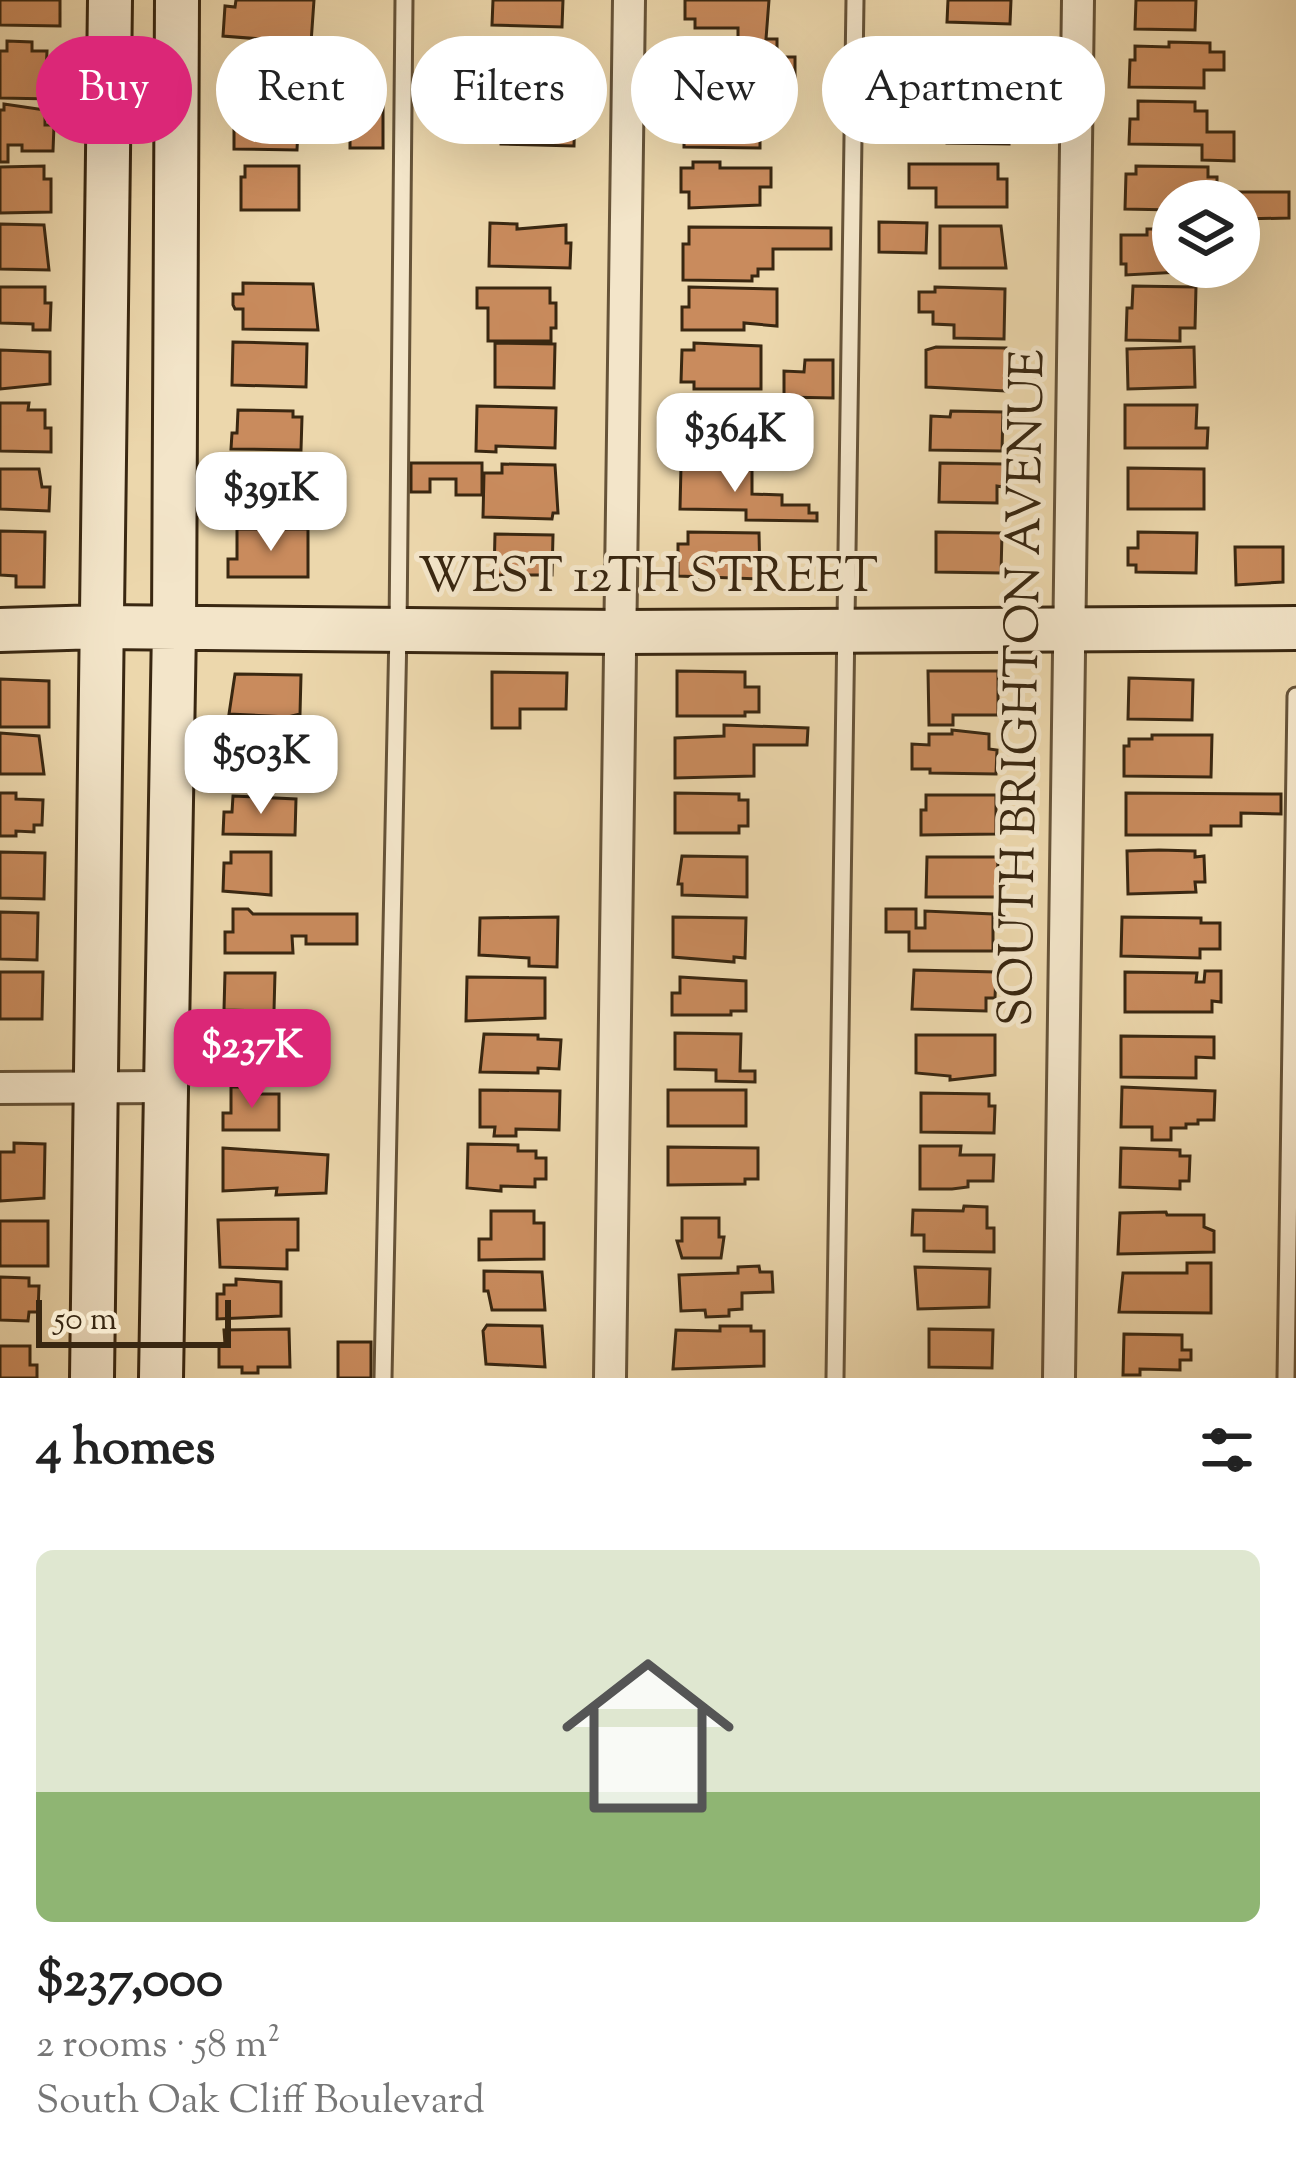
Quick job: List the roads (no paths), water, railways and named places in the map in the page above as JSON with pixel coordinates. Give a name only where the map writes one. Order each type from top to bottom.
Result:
[{"type":"street","points":[[92,1378],[110,0]]},
{"type":"street","points":[[160,1378],[174,628],[177,0]]},
{"type":"street","points":[[610,1378],[629,0]]},
{"type":"street","name":"SOUTH BRIGHTON AVENUE","points":[[1059,1378],[1078,0]]},
{"type":"street","name":"WEST 12TH STREET","points":[[0,630],[1296,628]]},
{"type":"street","points":[[0,1088],[167,1087]]},
{"type":"lane","points":[[383,1378],[398,630],[404,0]]},
{"type":"lane","points":[[835,1378],[855,0]]},
{"type":"lane","points":[[1286,1378],[1296,696]]}]
